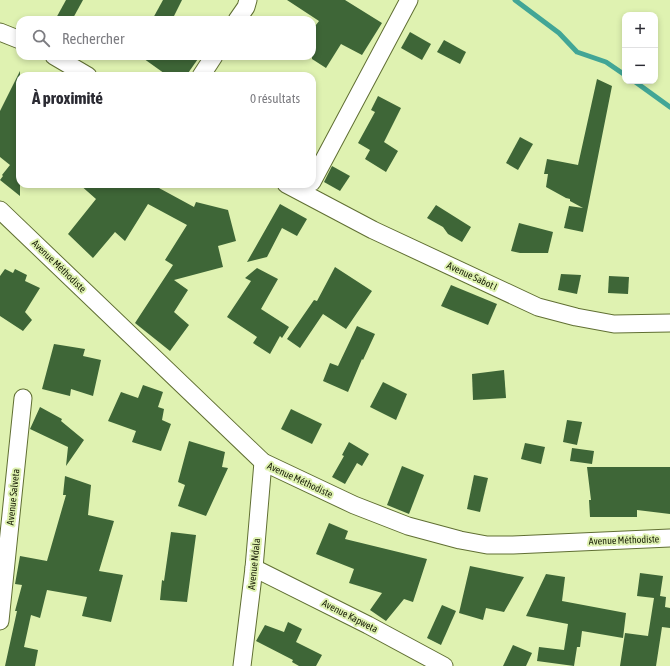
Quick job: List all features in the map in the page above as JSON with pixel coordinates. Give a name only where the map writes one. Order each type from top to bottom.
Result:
[{"type":"street","points":[[240,16],[246,7],[248,0]]},
{"type":"street","points":[[316,176],[409,0]]},
{"type":"street","points":[[0,32],[16,38]]},
{"type":"street","points":[[61,60],[81,72]]},
{"type":"street","points":[[204,72],[211,60]]},
{"type":"street","name":"Avenue Sabot I","points":[[311,188],[373,230],[538,307],[576,317],[614,324],[670,323]]},
{"type":"street","name":"Avenue Méthodiste","points":[[0,210],[263,462],[354,505],[408,526],[460,540],[487,545],[513,545],[670,538]]},
{"type":"street","name":"Avenue Salveta","points":[[0,620],[23,398]]},
{"type":"street","name":"Avenue Ndala","points":[[242,666],[254,568],[263,462]]},
{"type":"street","name":"Avenue Kapweta","points":[[254,568],[368,625],[444,666]]},
{"type":"building","points":[[66,0],[83,0],[74,16],[57,16]]},
{"type":"building","points":[[163,0],[182,0],[174,16],[154,16]]},
{"type":"building","points":[[287,0],[345,0],[382,23],[362,55],[341,44],[326,68],[314,60],[316,60],[316,25],[319,21],[316,19],[316,16],[311,16]]},
{"type":"building","points":[[410,32],[431,44],[422,60],[401,48]]},
{"type":"building","points":[[444,40],[466,52],[460,64],[437,52]]},
{"type":"building","points":[[146,60],[197,60],[189,72],[162,72]]},
{"type":"building","points":[[16,79],[16,188],[20,188],[20,196],[0,180],[10,165],[0,157],[0,111]]},
{"type":"building","points":[[597,79],[612,86],[583,232],[564,228],[569,206],[583,208],[570,201],[570,199],[546,187],[548,174],[544,174],[547,159],[578,165]]},
{"type":"building","points":[[378,96],[401,108],[384,142],[398,151],[386,172],[365,159],[370,150],[358,143],[375,112],[371,110]]},
{"type":"building","points":[[520,137],[533,144],[518,170],[506,163]]},
{"type":"building","points":[[332,166],[350,176],[340,191],[324,182]]},
{"type":"building","points":[[84,188],[159,188],[194,207],[196,202],[228,210],[236,241],[218,246],[223,267],[174,280],[188,290],[174,312],[189,325],[170,351],[135,323],[173,265],[165,260],[187,225],[148,204],[125,241],[115,232],[93,258],[68,234],[96,199]]},
{"type":"building","points":[[280,204],[307,219],[297,236],[282,228],[267,257],[247,262]]},
{"type":"building","points":[[436,205],[471,227],[462,242],[448,234],[443,227],[427,218]]},
{"type":"building","points":[[519,223],[553,232],[548,253],[520,253],[511,251]]},
{"type":"building","points":[[335,267],[372,291],[346,329],[323,314],[300,348],[287,339],[314,300],[317,301]]},
{"type":"building","points":[[257,268],[278,279],[261,309],[289,327],[282,338],[280,336],[270,354],[253,343],[257,337],[227,317],[251,281],[245,278]]},
{"type":"building","points":[[5,269],[13,273],[15,269],[27,275],[25,281],[40,288],[25,312],[32,320],[23,331],[0,316],[0,276]]},
{"type":"building","points":[[561,274],[581,275],[577,294],[558,290]]},
{"type":"building","points":[[609,276],[629,277],[628,294],[608,293]]},
{"type":"building","points":[[451,285],[497,304],[488,325],[441,306]]},
{"type":"building","points":[[357,326],[375,334],[363,360],[362,359],[348,392],[323,381],[330,363],[338,366]]},
{"type":"building","points":[[54,344],[85,349],[83,356],[101,360],[93,396],[71,389],[70,396],[42,389]]},
{"type":"building","points":[[504,370],[506,398],[473,400],[472,374]]},
{"type":"building","points":[[383,382],[407,394],[396,420],[370,407]]},
{"type":"building","points":[[143,385],[163,392],[158,407],[164,409],[162,420],[171,424],[161,451],[132,442],[136,431],[108,421],[121,392],[138,398]]},
{"type":"building","points":[[40,407],[62,419],[61,421],[84,440],[66,466],[68,447],[30,429]]},
{"type":"building","points":[[291,409],[322,424],[312,444],[281,429]]},
{"type":"building","points":[[567,420],[582,422],[577,445],[563,442]]},
{"type":"building","points":[[189,441],[225,452],[222,467],[228,468],[206,516],[178,506],[185,485],[178,482]]},
{"type":"building","points":[[349,442],[369,454],[362,466],[357,463],[345,484],[332,477],[344,456],[342,455]]},
{"type":"building","points":[[525,443],[545,447],[541,464],[521,459]]},
{"type":"building","points":[[572,448],[594,451],[592,464],[570,461]]},
{"type":"building","points":[[402,466],[424,475],[409,514],[387,505]]},
{"type":"building","points":[[587,467],[670,467],[670,514],[637,510],[637,517],[590,517],[589,500],[591,500]]},
{"type":"building","points":[[474,475],[488,478],[480,512],[467,509]]},
{"type":"building","points":[[65,476],[91,485],[88,515],[114,521],[99,571],[123,575],[111,622],[82,616],[87,597],[47,590],[40,618],[31,615],[24,647],[38,650],[35,666],[5,666],[17,611],[15,611],[22,585],[15,584],[20,556],[47,561],[66,495],[63,495]]},
{"type":"building","points":[[329,523],[348,531],[345,539],[427,559],[413,602],[404,599],[386,621],[370,610],[382,593],[349,583],[354,569],[316,554]]},
{"type":"building","points":[[171,532],[196,535],[187,602],[160,600],[162,580],[164,581]]},
{"type":"building","points":[[470,566],[524,577],[504,612],[486,608],[483,620],[459,613]]},
{"type":"building","points":[[640,573],[663,576],[660,596],[666,597],[665,607],[670,608],[670,628],[662,627],[656,666],[620,666],[625,633],[648,636],[654,598],[637,596]]},
{"type":"building","points":[[546,574],[565,577],[562,601],[626,613],[623,638],[582,631],[580,647],[577,647],[574,666],[537,661],[539,647],[564,650],[568,624],[526,616]]},
{"type":"building","points":[[442,605],[456,611],[441,645],[427,638]]},
{"type":"building","points":[[288,622],[302,629],[296,642],[322,655],[316,666],[299,666],[292,662],[293,660],[256,641],[265,625],[284,632]]},
{"type":"building","points":[[513,645],[532,653],[526,666],[503,666]]},
{"type":"waterway","points":[[515,0],[559,33],[577,52],[606,62],[622,73]]},
{"type":"waterway","points":[[638,84],[670,107]]}]
